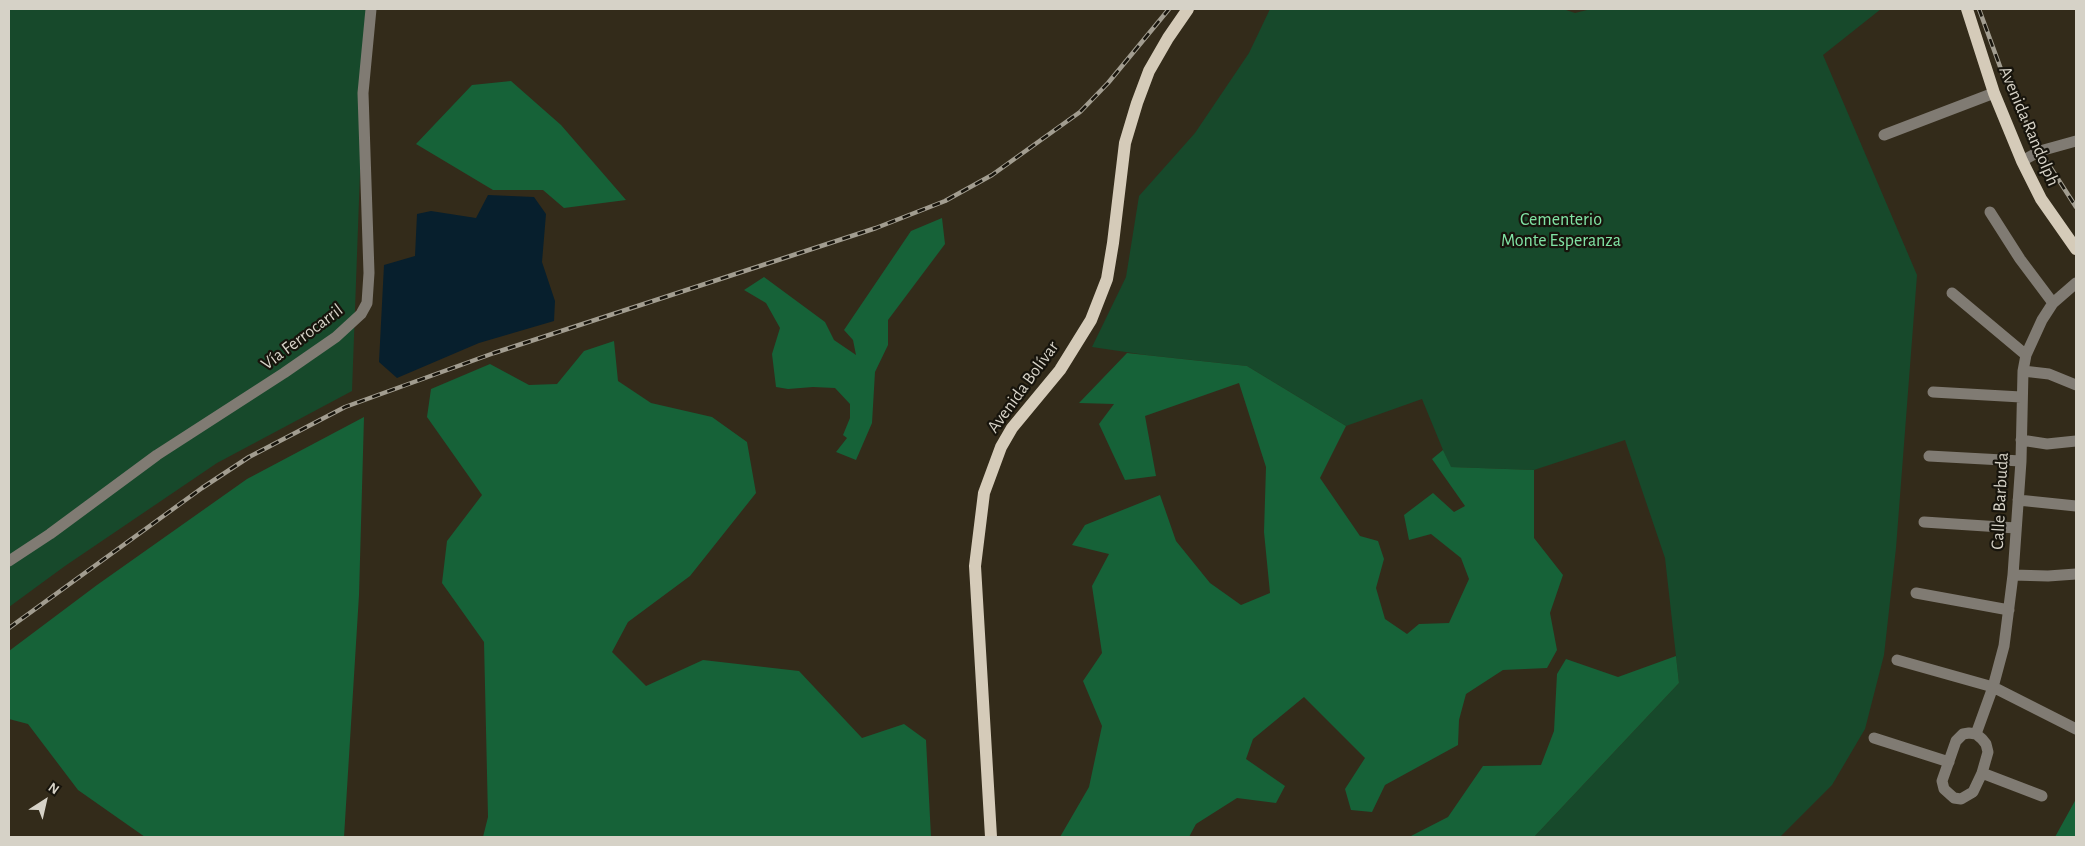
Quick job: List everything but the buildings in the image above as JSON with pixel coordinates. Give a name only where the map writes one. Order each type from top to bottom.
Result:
[{"type":"main road","name":"Avenida Bolívar","points":[[990,837],[975,566],[984,492],[990,472],[1005,441],[1060,370],[1091,320],[1107,280],[1114,243],[1125,142],[1136,103],[1149,71],[1188,9]]},
{"type":"main road","name":"Avenida Randolph","points":[[1967,9],[1994,93],[2022,161],[2041,199],[2076,249]]},
{"type":"street","name":"Vía Ferrocarril","points":[[9,561],[50,534],[157,455],[284,374],[336,337],[361,314],[367,303],[369,273],[363,93],[371,9]]},
{"type":"street","points":[[1884,135],[1994,93]]},
{"type":"street","points":[[2022,161],[2040,151],[2076,141]]},
{"type":"street","points":[[1990,212],[2020,259],[2054,303]]},
{"type":"street","name":"Calle Barbuda","points":[[1976,734],[1994,688],[2004,646],[2009,610],[2018,500],[2022,371],[2026,355],[2042,320],[2054,303],[2076,283]]},
{"type":"street","points":[[1952,292],[2026,355]]},
{"type":"street","points":[[2022,371],[2049,374],[2076,385]]},
{"type":"street","points":[[1933,392],[2021,397]]},
{"type":"street","points":[[2021,440],[2047,444],[2076,441]]},
{"type":"street","points":[[1929,456],[2020,461]]},
{"type":"street","points":[[2018,500],[2076,506]]},
{"type":"street","points":[[1924,522],[2016,528]]},
{"type":"street","points":[[2013,575],[2048,576],[2076,574]]},
{"type":"street","points":[[1916,592],[2009,610]]},
{"type":"street","points":[[1897,660],[1994,688],[2076,729]]},
{"type":"street","points":[[1963,734],[1976,734],[1986,744],[1988,752],[1982,773],[1973,792],[1961,799],[1954,798],[1944,789],[1942,781],[1949,762],[1956,741],[1963,734]]},
{"type":"street","points":[[1874,738],[1949,762]]},
{"type":"street","points":[[1982,773],[2042,796]]},
{"type":"green space","points":[[9,9],[366,9],[352,391],[217,463],[65,566],[9,607]]},
{"type":"green space","name":"Cementerio Monte Esperanza","points":[[1270,9],[1563,9],[1575,13],[1591,9],[1881,9],[1823,55],[1917,275],[1896,548],[1884,655],[1865,729],[1832,785],[1780,837],[1534,837],[1679,683],[1665,558],[1625,440],[1534,470],[1450,467],[1422,399],[1346,426],[1247,366],[1092,347],[1126,277],[1139,196],[1195,133],[1249,53]]},
{"type":"green space","points":[[511,81],[561,125],[626,200],[564,208],[543,190],[493,190],[416,144],[472,85]]},
{"type":"green space","points":[[942,218],[945,244],[888,320],[888,345],[875,372],[872,423],[856,460],[836,452],[847,438],[843,435],[850,418],[850,404],[835,388],[788,389],[776,387],[772,354],[780,328],[766,303],[744,290],[764,277],[825,322],[834,340],[856,355],[853,340],[844,330],[911,231]]},
{"type":"green space","points":[[614,341],[618,381],[651,403],[712,417],[747,442],[756,493],[690,576],[628,622],[612,652],[646,686],[703,660],[799,671],[862,738],[904,724],[926,740],[931,837],[483,837],[488,817],[484,642],[442,583],[447,541],[482,495],[427,417],[431,389],[490,364],[529,385],[557,384],[584,351]]},
{"type":"green space","points":[[1127,353],[1247,366],[1346,426],[1320,478],[1360,536],[1378,541],[1384,559],[1376,588],[1385,619],[1407,634],[1419,624],[1449,623],[1469,579],[1461,558],[1431,534],[1409,540],[1404,515],[1433,493],[1454,512],[1465,506],[1432,459],[1443,450],[1451,467],[1534,470],[1534,538],[1563,575],[1550,613],[1557,650],[1547,668],[1503,670],[1466,694],[1459,720],[1458,745],[1385,785],[1372,812],[1351,810],[1345,789],[1365,758],[1304,697],[1253,739],[1246,759],[1285,786],[1276,803],[1237,798],[1196,824],[1189,837],[1060,837],[1089,787],[1102,726],[1083,681],[1102,653],[1092,586],[1109,554],[1072,545],[1085,525],[1160,495],[1176,541],[1210,583],[1241,605],[1270,593],[1264,532],[1266,467],[1239,383],[1145,416],[1156,476],[1125,480],[1099,424],[1114,404],[1079,403]]},
{"type":"green space","points":[[364,417],[359,595],[344,837],[145,837],[78,790],[28,724],[9,719],[9,651],[97,585],[247,479]]},
{"type":"green space","points":[[1676,656],[1679,683],[1534,837],[1409,837],[1448,817],[1483,766],[1541,765],[1554,731],[1557,674],[1566,659],[1618,677]]},
{"type":"green space","points":[[2076,799],[2076,837],[2055,837]]},
{"type":"water","points":[[488,195],[534,197],[546,214],[542,262],[555,301],[554,321],[479,343],[397,378],[379,362],[384,265],[415,256],[417,214],[431,211],[476,218]]},
{"type":"railway","points":[[9,628],[202,488],[249,457],[345,407],[494,353],[876,228],[945,201],[992,175],[1080,112],[1108,83],[1169,9]]},
{"type":"railway","points":[[1979,9],[2002,72],[2040,151],[2076,207]]}]
